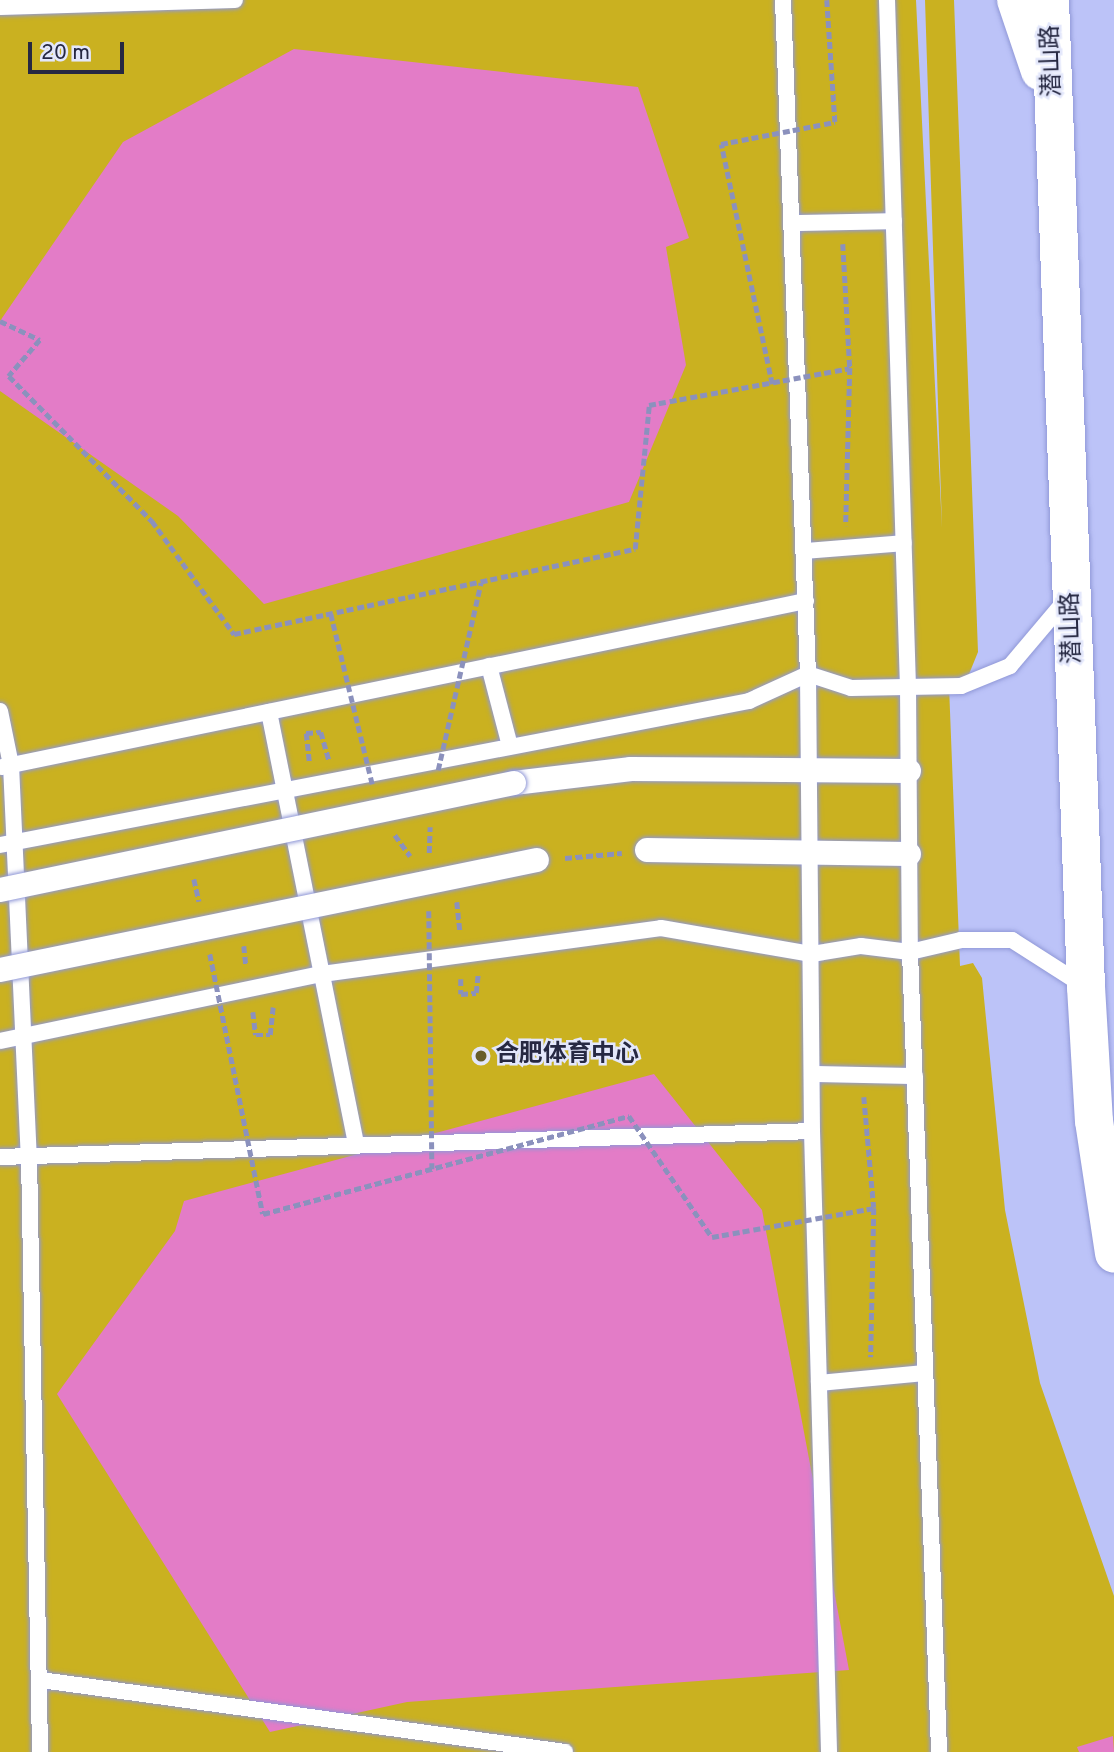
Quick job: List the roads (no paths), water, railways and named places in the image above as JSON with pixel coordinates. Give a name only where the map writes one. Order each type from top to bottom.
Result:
[{"type":"main road","points":[[1016,0],[1055,119]]},
{"type":"main road","name":"潜山路","points":[[1050,0],[1086,987],[1094,1121],[1114,1254]]},
{"type":"street","points":[[0,890],[514,783],[631,769],[810,773],[909,771]]},
{"type":"street","points":[[647,850],[909,854]]},
{"type":"street","points":[[0,970],[537,860]]},
{"type":"lane","points":[[0,6],[235,0]]},
{"type":"lane","points":[[783,0],[794,223],[808,674],[812,1131],[830,1752]]},
{"type":"lane","points":[[887,0],[908,686],[910,952],[939,1752]]},
{"type":"lane","points":[[794,223],[894,221]]},
{"type":"lane","points":[[804,551],[904,543]]},
{"type":"lane","points":[[7,844],[749,701],[808,674],[851,688],[961,686],[1010,666],[1072,594]]},
{"type":"lane","points":[[5,766],[806,601]]},
{"type":"lane","points":[[489,666],[510,746]]},
{"type":"lane","points":[[0,711],[29,1156],[41,1680],[40,1752]]},
{"type":"lane","points":[[269,712],[356,1145]]},
{"type":"lane","points":[[0,1041],[322,974],[662,928],[812,954],[861,946],[910,952],[961,940],[1012,940],[1086,987]]},
{"type":"lane","points":[[812,1074],[915,1076]]},
{"type":"lane","points":[[0,1157],[812,1131]]},
{"type":"lane","points":[[819,1383],[925,1373]]},
{"type":"lane","points":[[41,1680],[565,1752]]},
{"type":"place","name":"合肥体育中心","points":[[481,1056]]}]
